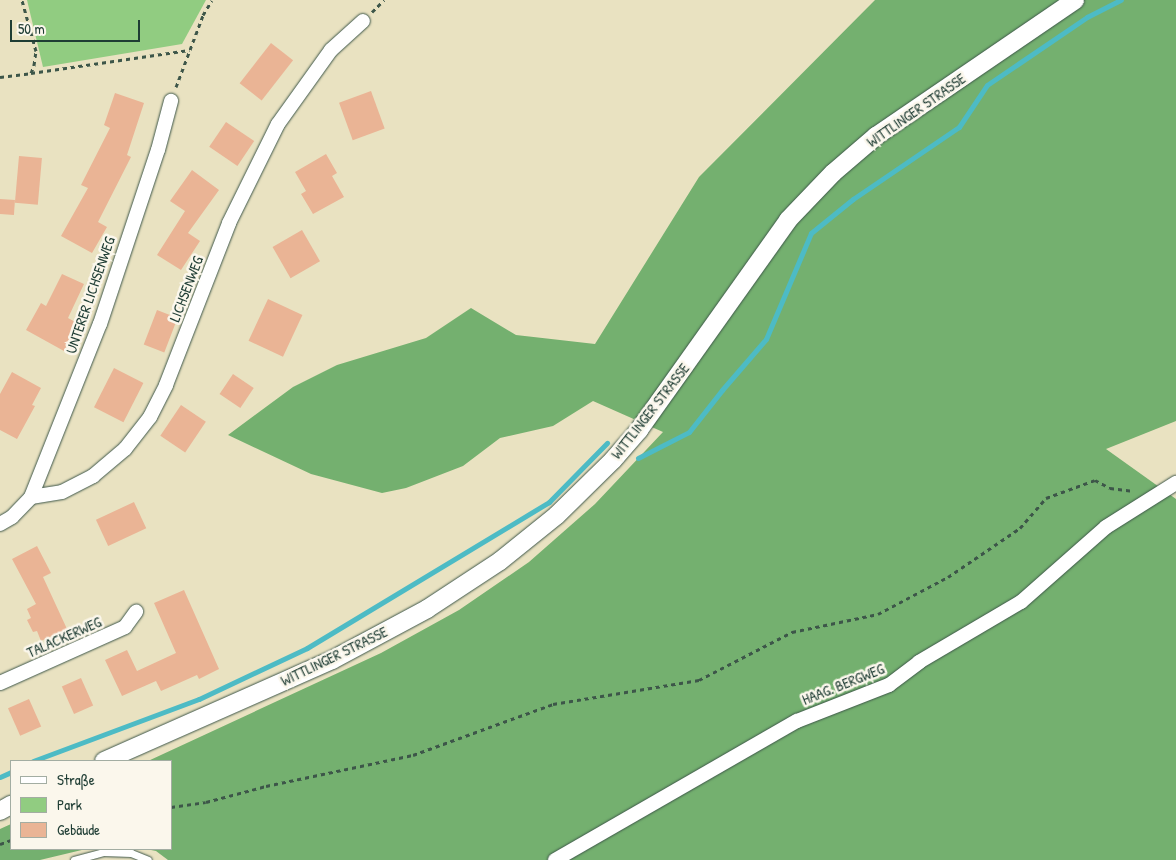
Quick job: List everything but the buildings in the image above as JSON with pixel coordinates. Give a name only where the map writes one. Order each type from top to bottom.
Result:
[{"type":"street","name":"WITTLINGER STRASSE","points":[[106,760],[332,660],[427,609],[500,561],[557,515],[613,460],[639,430],[788,220],[833,173],[876,136],[1074,0]]},
{"type":"street","name":"LICHSENWEG","points":[[31,497],[62,492],[93,476],[125,449],[150,417],[166,385],[229,223],[278,124],[331,50],[362,21]]},
{"type":"street","name":"UNTERER LICHSENWEG","points":[[31,497],[100,324],[158,150],[171,101]]},
{"type":"street","name":"HAAG. BERGWEG","points":[[555,860],[796,721],[889,686],[919,662],[1021,602],[1106,527],[1176,482]]},
{"type":"street","points":[[0,524],[12,517],[31,497]]},
{"type":"street","name":"TALACKERWEG","points":[[0,684],[125,627],[136,612]]},
{"type":"lane","points":[[74,860],[103,852],[131,852],[148,860]]},
{"type":"path","points":[[22,0],[36,51],[31,73]]},
{"type":"path","points":[[171,101],[203,15],[212,0]]},
{"type":"path","points":[[0,77],[189,50]]},
{"type":"path","points":[[172,807],[206,802],[266,786],[413,755],[553,704],[699,680],[792,632],[878,614],[948,577],[1020,528],[1046,498],[1095,480],[1110,488],[1159,494]]},
{"type":"green space","points":[[27,0],[206,0],[182,44],[43,67]]},
{"type":"green space","points":[[875,0],[1176,0],[1176,421],[1106,449],[1176,499],[1176,860],[168,860],[156,851],[151,850],[172,850],[172,760],[150,760],[381,653],[459,610],[529,562],[595,504],[663,432],[593,401],[553,426],[500,438],[463,466],[406,488],[382,493],[311,474],[228,435],[293,387],[337,365],[426,338],[471,308],[516,335],[595,344],[699,177]]},
{"type":"green space","points":[[10,824],[10,850],[82,850],[40,860],[0,860],[0,829]]},
{"type":"waterway","points":[[638,458],[689,432],[766,339],[811,233],[853,199],[959,127],[987,85],[1087,17],[1121,0]]},
{"type":"waterway","points":[[36,760],[199,699],[307,648],[549,502],[607,443]]},
{"type":"waterway","points":[[0,777],[10,772]]}]
